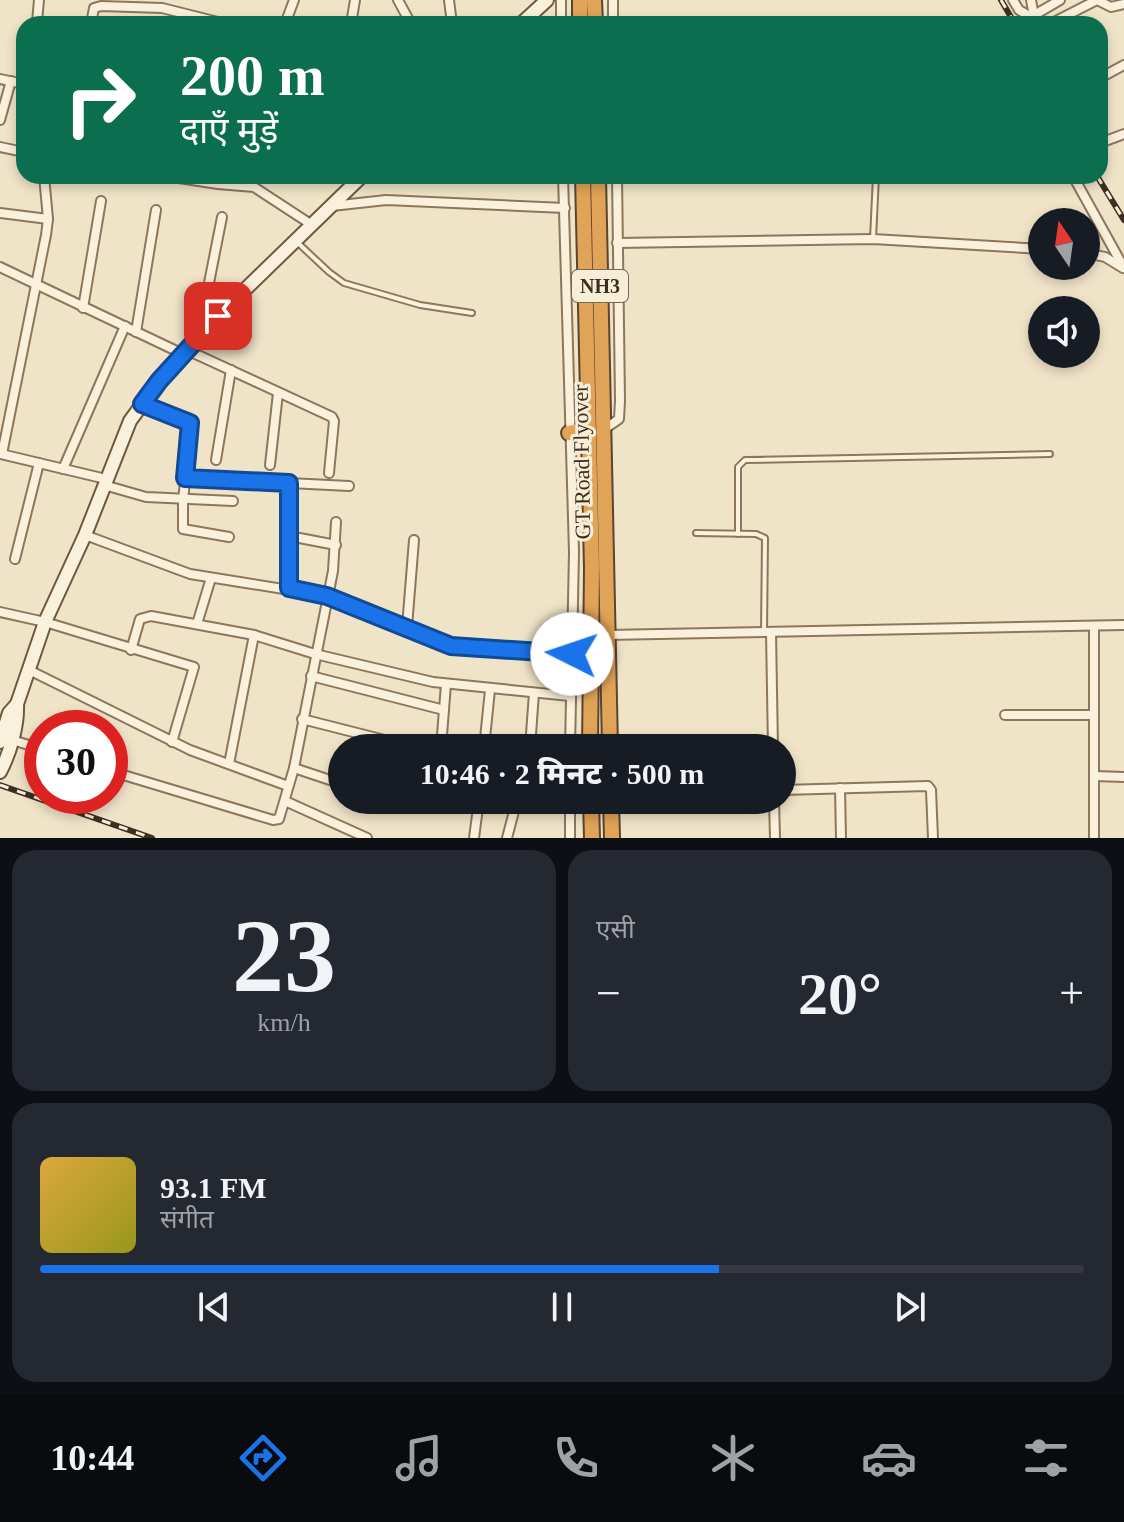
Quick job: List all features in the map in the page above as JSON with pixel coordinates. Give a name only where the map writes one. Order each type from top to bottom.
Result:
[{"type":"highway","name":"GT Road Flyover","points":[[583,184],[610,734]]},
{"type":"highway","name":"GT Road Flyover","points":[[590,734],[598,184]]},
{"type":"highway","points":[[569,433],[596,430]]},
{"type":"highway","points":[[591,814],[592,838]]},
{"type":"highway","points":[[611,814],[612,838]]},
{"type":"street","points":[[530,16],[547,0]]},
{"type":"street","points":[[1013,0],[1026,16]]},
{"type":"street","points":[[1035,16],[1060,0]]},
{"type":"street","points":[[1066,16],[1097,0],[1111,7],[1124,4]]},
{"type":"street","points":[[92,16],[96,6],[163,4],[192,16]]},
{"type":"street","points":[[0,79],[16,82]]},
{"type":"street","points":[[0,120],[11,81]]},
{"type":"street","points":[[45,184],[48,219],[1,454],[63,469],[139,496],[233,501]]},
{"type":"street","points":[[249,184],[312,225]]},
{"type":"street","points":[[0,772],[17,704],[45,622],[85,535],[130,421],[159,381],[218,316],[354,184]]},
{"type":"street","points":[[564,184],[574,552],[570,734]]},
{"type":"street","points":[[596,430],[619,419],[617,184]]},
{"type":"street","points":[[1077,184],[1124,268]]},
{"type":"street","points":[[331,206],[386,200],[565,208]]},
{"type":"street","points":[[83,308],[101,201]]},
{"type":"street","points":[[136,332],[156,210]]},
{"type":"street","points":[[0,213],[48,219]]},
{"type":"street","points":[[218,316],[209,309],[206,298],[222,217]]},
{"type":"street","points":[[617,243],[873,239],[1028,248]]},
{"type":"street","points":[[1100,256],[1124,268]]},
{"type":"street","points":[[0,267],[83,308],[231,370],[334,419],[329,473]]},
{"type":"street","points":[[63,469],[125,326]]},
{"type":"street","points":[[216,460],[231,370]]},
{"type":"street","points":[[270,465],[278,393]]},
{"type":"street","points":[[142,404],[190,423],[183,529],[229,537]]},
{"type":"street","points":[[15,559],[39,463]]},
{"type":"street","points":[[185,478],[349,486]]},
{"type":"street","points":[[289,483],[289,588]]},
{"type":"street","points":[[128,776],[273,820],[279,819],[294,768],[336,545],[336,522]]},
{"type":"street","points":[[85,535],[177,570],[327,596],[451,646],[572,654]]},
{"type":"street","points":[[289,536],[336,545]]},
{"type":"street","points":[[407,627],[414,540]]},
{"type":"street","points":[[197,624],[211,578]]},
{"type":"street","points":[[0,612],[45,622],[194,667],[172,742]]},
{"type":"street","points":[[131,650],[142,617],[254,635],[315,654],[446,684],[570,696]]},
{"type":"street","points":[[607,635],[1124,625]]},
{"type":"street","points":[[1094,626],[1094,838]]},
{"type":"street","points":[[767,632],[772,734]]},
{"type":"street","points":[[229,764],[254,635]]},
{"type":"street","points":[[29,670],[172,742],[288,786]]},
{"type":"street","points":[[311,676],[444,710]]},
{"type":"street","points":[[442,734],[446,684]]},
{"type":"street","points":[[485,734],[490,690]]},
{"type":"street","points":[[531,734],[534,693]]},
{"type":"street","points":[[1005,715],[1094,715]]},
{"type":"street","points":[[302,719],[361,734]]},
{"type":"street","points":[[294,768],[328,779]]},
{"type":"street","points":[[1094,776],[1124,777]]},
{"type":"street","points":[[796,790],[928,786],[931,790],[933,838]]},
{"type":"street","points":[[840,788],[841,838]]},
{"type":"street","points":[[285,801],[367,838]]},
{"type":"street","points":[[474,838],[477,814]]},
{"type":"street","points":[[507,838],[513,814]]},
{"type":"street","points":[[570,814],[570,838]]},
{"type":"street","points":[[774,814],[775,838]]},
{"type":"lane","points":[[873,239],[876,184]]},
{"type":"lane","points":[[295,241],[344,283],[420,305],[472,313]]},
{"type":"lane","points":[[738,534],[738,467],[745,460],[1050,454]]},
{"type":"lane","points":[[696,533],[756,534],[765,538],[767,632]]},
{"type":"railway","points":[[1001,0],[1010,16]]},
{"type":"railway","points":[[1102,184],[1124,220]]},
{"type":"railway","points":[[0,785],[152,838]]},
{"type":"route","points":[[218,316],[142,404],[190,423],[185,478],[289,483],[289,588],[327,596],[451,646],[572,654]]}]
